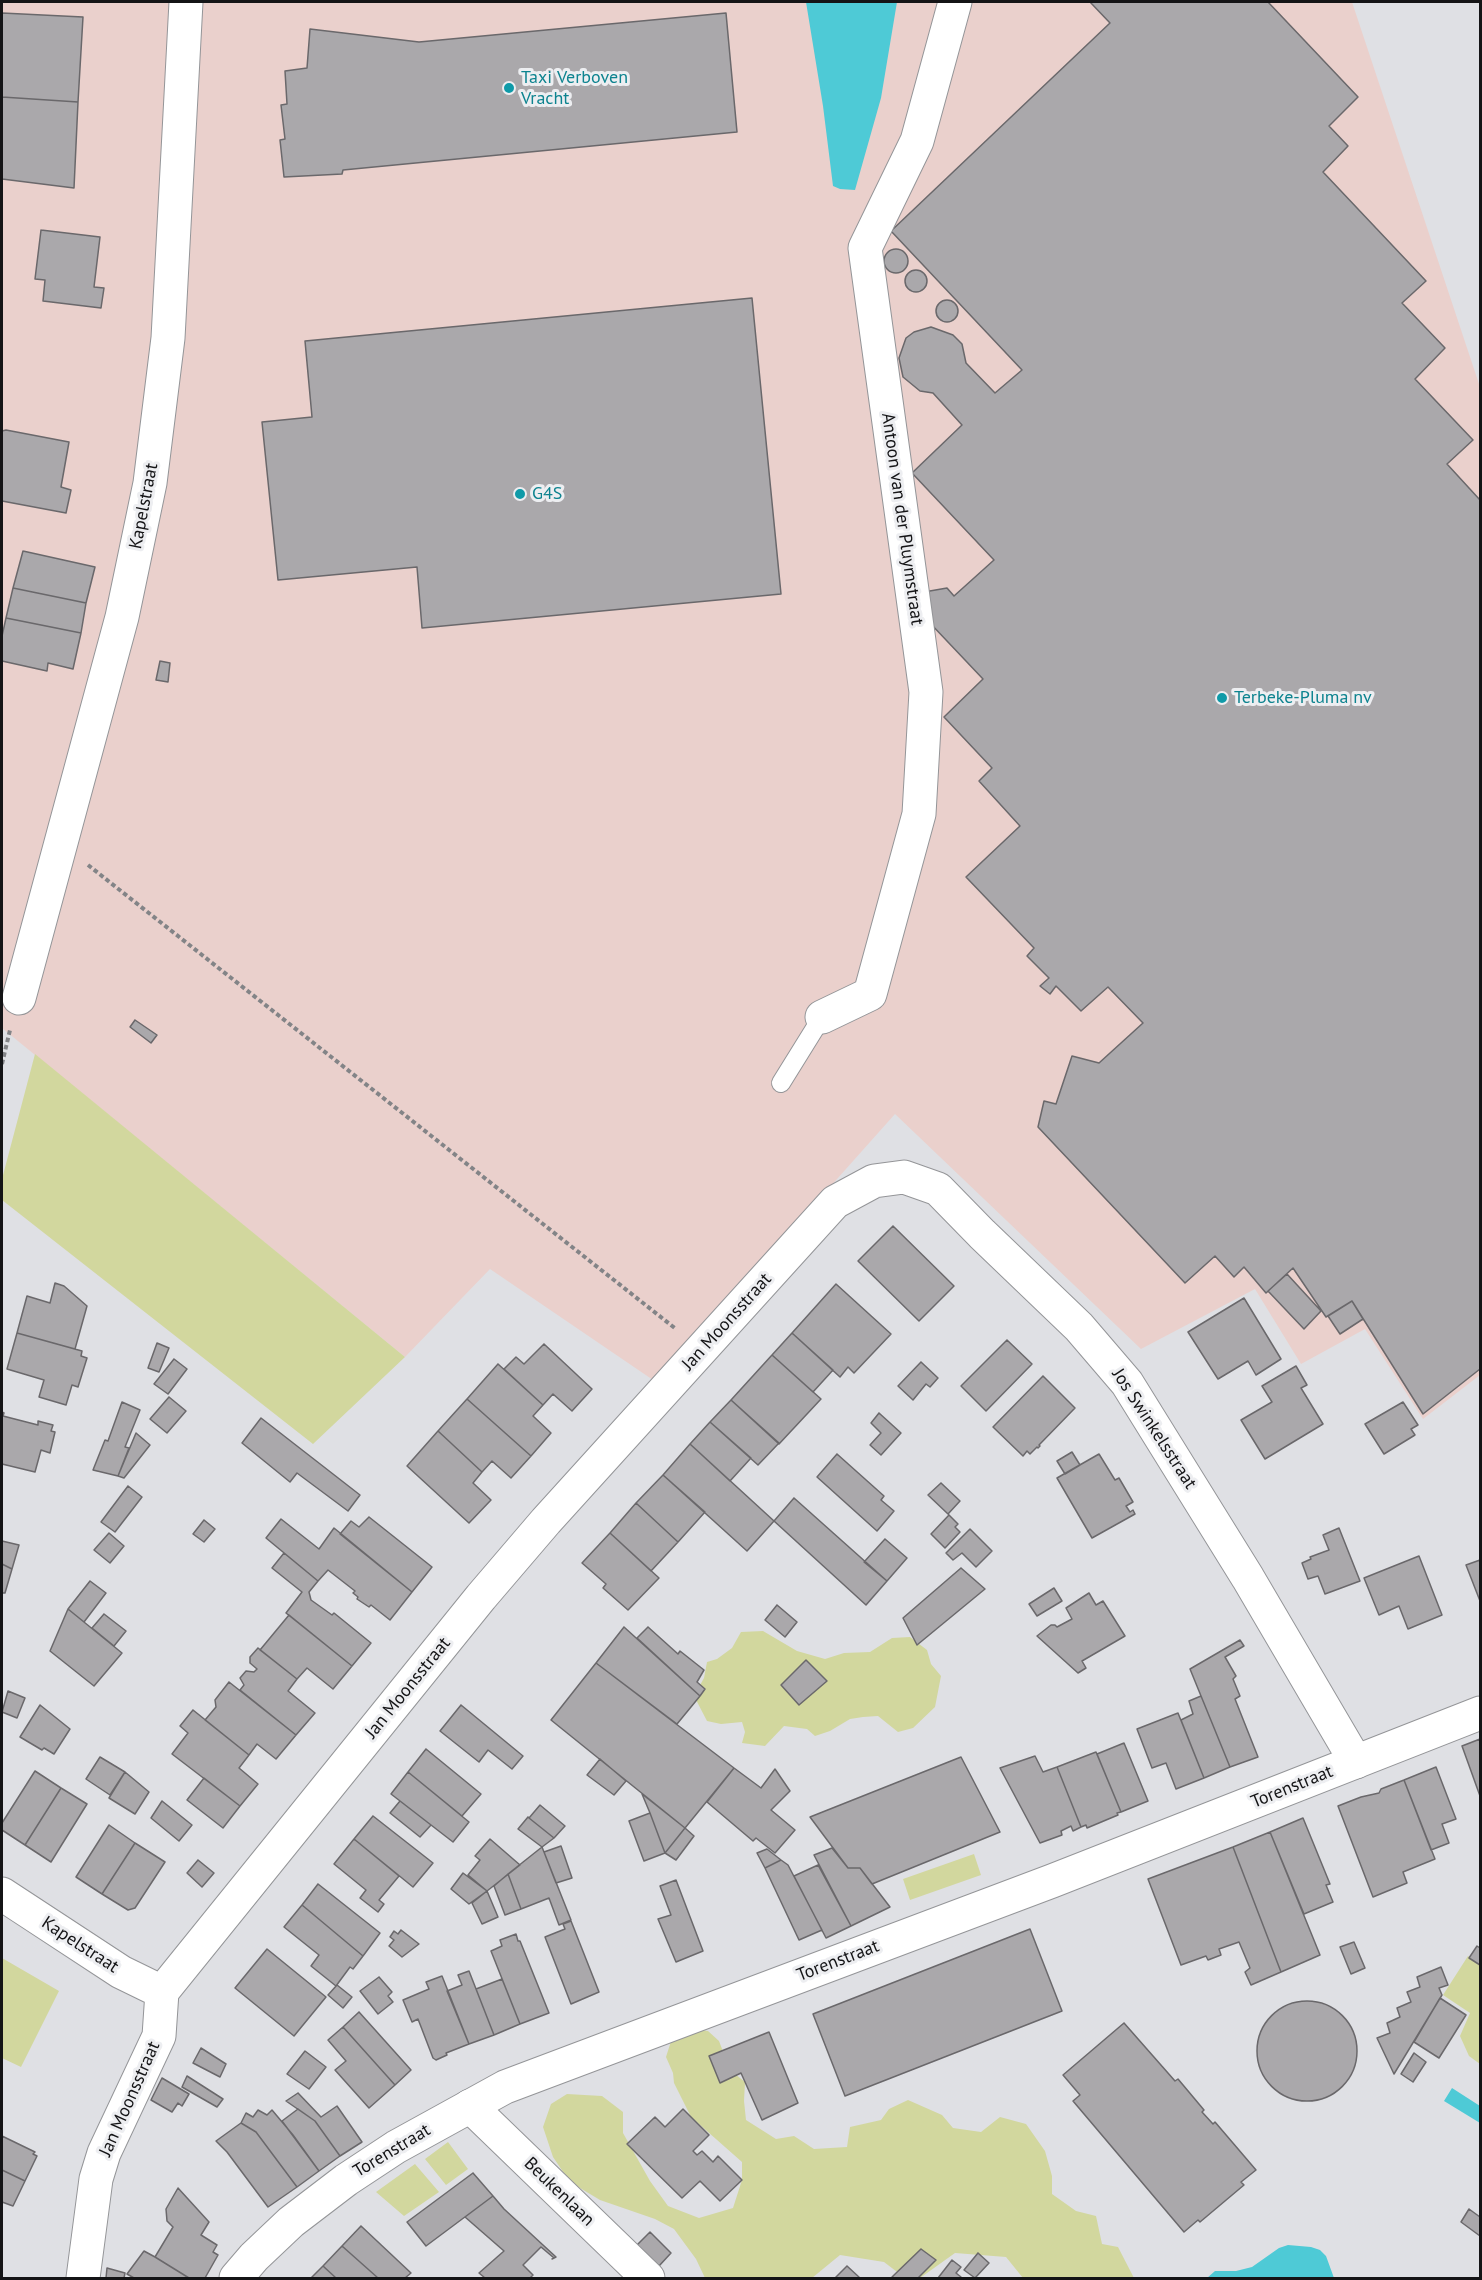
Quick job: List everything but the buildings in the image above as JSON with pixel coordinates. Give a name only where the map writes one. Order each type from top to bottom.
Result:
[{"type":"street","name":"Kapelstraat","points":[[19,998],[122,617],[150,483],[168,338],[186,2]]},
{"type":"street","name":"Antoon van der Pluymstraat","points":[[822,1017],[870,994],[918,814],[926,692],[865,248],[917,141],[955,2]]},
{"type":"street","name":"Jos Swinkelsstraat","points":[[874,1181],[904,1178],[938,1189],[1079,1327],[1128,1383],[1248,1578],[1356,1762]]},
{"type":"street","name":"Jan Moonsstraat","points":[[83,2278],[96,2179],[104,2153],[159,2036],[162,1992],[481,1597],[546,1521],[835,1202],[874,1181]]},
{"type":"street","name":"Torenstraat","points":[[236,2278],[254,2257],[291,2222],[345,2180],[396,2147],[505,2087],[1052,1881],[1480,1713]]},
{"type":"street","name":"Kapelstraat","points":[[2,1894],[121,1972],[162,1992]]},
{"type":"street","name":"Beukenlaan","points":[[470,2106],[648,2278]]},
{"type":"lane","points":[[781,1083],[822,1017]]},
{"type":"path","points":[[62,844],[702,1350]]},
{"type":"shaded area","points":[[2,2],[1352,2],[1480,387],[1480,1375],[1423,1419],[1365,1329],[1301,1364],[1255,1289],[1141,1349],[895,1114],[656,1382],[490,1269],[405,1357],[2,1028]]},
{"type":"green space","points":[[35,1054],[405,1357],[313,1444],[2,1200],[2,1179]]},
{"type":"green space","points":[[763,1631],[797,1651],[825,1659],[844,1653],[870,1652],[892,1638],[910,1637],[927,1650],[931,1664],[941,1676],[935,1707],[913,1728],[898,1732],[878,1716],[863,1717],[850,1719],[830,1731],[815,1736],[807,1729],[784,1726],[765,1746],[742,1743],[745,1732],[742,1722],[721,1724],[707,1721],[694,1696],[704,1678],[707,1662],[717,1659],[732,1648],[741,1632]]},
{"type":"green space","points":[[974,1854],[981,1875],[910,1900],[903,1879]]},
{"type":"green space","points":[[1468,1956],[1480,1964],[1480,2064],[1469,2056],[1460,2036],[1470,2013],[1443,1995]]},
{"type":"green space","points":[[2,1958],[59,1991],[21,2067],[2,2058]]},
{"type":"green space","points":[[693,2029],[708,2031],[719,2041],[730,2070],[745,2082],[746,2120],[776,2139],[794,2136],[814,2149],[847,2147],[850,2127],[881,2120],[889,2109],[908,2100],[942,2115],[953,2128],[981,2132],[1000,2117],[1026,2124],[1045,2151],[1052,2176],[1052,2194],[1076,2211],[1096,2216],[1102,2244],[1118,2247],[1134,2278],[1023,2278],[1006,2257],[955,2253],[920,2278],[905,2278],[884,2262],[840,2255],[812,2278],[705,2278],[696,2259],[674,2229],[655,2219],[600,2200],[570,2182],[553,2157],[543,2127],[551,2104],[567,2094],[602,2096],[623,2112],[623,2133],[650,2181],[668,2206],[699,2218],[733,2208],[742,2180],[742,2162],[691,2117],[674,2083],[673,2073],[666,2057],[673,2035]]},
{"type":"green space","points":[[448,2142],[468,2169],[446,2185],[425,2159]]},
{"type":"green space","points":[[415,2164],[439,2192],[404,2216],[376,2192]]},
{"type":"water","points":[[806,2],[897,2],[881,98],[855,190],[833,186]]},
{"type":"water","points":[[1452,2088],[1480,2106],[1480,2123],[1444,2101]]},
{"type":"water","points":[[1288,2245],[1320,2250],[1326,2256],[1334,2278],[1207,2278],[1215,2271],[1236,2271],[1252,2267],[1279,2248]]},
{"type":"place","name":"Taxi Verboven Vracht","points":[[509,88]]},
{"type":"place","name":"G4S","points":[[520,494]]},
{"type":"place","name":"Terbeke-Pluma nv","points":[[1222,698]]}]
